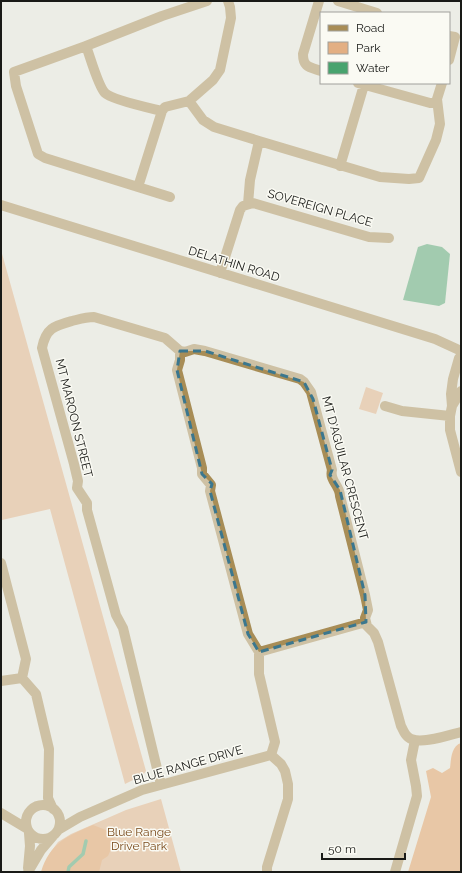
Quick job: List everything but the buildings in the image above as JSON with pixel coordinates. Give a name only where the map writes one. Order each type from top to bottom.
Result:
[{"type":"street","points":[[170,197],[45,158],[38,154],[16,86],[14,72],[162,16],[207,1]]},
{"type":"street","points":[[138,187],[162,111],[165,107],[189,101],[213,80],[220,70],[231,18],[228,1]]},
{"type":"street","points":[[320,1],[303,54],[303,61],[307,66],[320,71]]},
{"type":"street","points":[[338,1],[374,12]]},
{"type":"street","points":[[450,36],[455,37],[450,56]]},
{"type":"street","points":[[86,46],[104,93],[112,97],[162,111]]},
{"type":"street","points":[[340,166],[361,84],[402,94],[430,103],[437,103]]},
{"type":"street","points":[[189,101],[203,120],[214,127],[380,178],[409,180],[419,178],[436,140],[440,124],[437,99],[442,84]]},
{"type":"street","points":[[220,273],[240,210],[243,206],[248,204],[250,180],[259,141]]},
{"type":"street","name":"SOVEREIGN PLACE","points":[[248,204],[259,204],[370,237],[389,238]]},
{"type":"street","name":"DELATHIN ROAD","points":[[1,205],[435,339],[460,354]]},
{"type":"street","name":"MT MAROON STREET","points":[[161,785],[123,628],[116,615],[87,510],[87,503],[78,488],[74,464],[42,348],[44,339],[52,328],[57,325],[87,317],[94,317],[165,338],[180,351]]},
{"type":"street","name":"MT D'AGUILAR CRESCENT","points":[[180,351],[185,352],[194,349],[205,351],[300,379],[308,387],[313,399],[332,470],[331,477],[340,490],[368,610],[365,618],[366,622]]},
{"type":"street","points":[[180,351],[180,360],[177,370],[202,468],[202,474],[211,485],[210,491],[248,634],[259,652],[259,674],[275,742],[272,754],[285,771],[288,784],[288,799],[267,867],[267,872]]},
{"type":"street","points":[[460,354],[452,386],[450,430],[461,472]]},
{"type":"street","points":[[451,411],[461,391]]},
{"type":"street","points":[[385,406],[402,411],[451,411]]},
{"type":"street","points":[[1,563],[26,659],[22,678]]},
{"type":"street","points":[[259,652],[366,622],[367,626],[374,633],[378,642],[401,726],[408,738],[415,740],[435,739],[461,732]]},
{"type":"street","points":[[1,681],[22,678]]},
{"type":"street","points":[[22,678],[36,694],[49,749],[49,778],[48,798],[60,822],[56,833],[40,850],[28,872],[30,846],[26,816],[43,794],[49,778]]},
{"type":"street","points":[[395,872],[417,796],[411,760],[415,740]]},
{"type":"street","name":"BLUE RANGE DRIVE","points":[[56,833],[80,817],[136,792],[272,754]]},
{"type":"street","points":[[2,813],[16,814],[46,805],[66,817],[80,817]]},
{"type":"street","points":[[2,813],[28,830],[34,837],[40,840],[47,839],[56,833]]},
{"type":"highlighted area","points":[[180,351],[205,351],[304,382],[313,399],[332,470],[330,475],[340,490],[365,595],[366,622],[259,652],[248,634],[210,491],[212,484],[202,474],[177,370]]},
{"type":"green space","points":[[1,250],[146,771],[143,775],[125,784],[50,509],[2,520],[1,522]]},
{"type":"green space","points":[[366,387],[383,393],[376,414],[359,409]]},
{"type":"green space","name":"Blue Range Drive Park","points":[[161,799],[181,872],[41,872],[50,853],[58,842],[71,834],[126,810]]},
{"type":"shaded area","points":[[461,743],[461,872],[408,872],[431,797],[426,771],[433,768],[442,773],[450,768],[453,750]]},
{"type":"shaded area","points":[[93,825],[106,830],[115,840],[108,856],[102,860],[99,872],[41,872],[49,854],[55,847],[67,837]]},
{"type":"water","points":[[427,244],[442,247],[450,254],[445,303],[439,306],[403,300],[418,247]]},
{"type":"waterway","points":[[68,872],[69,867],[83,854],[86,841]]}]
